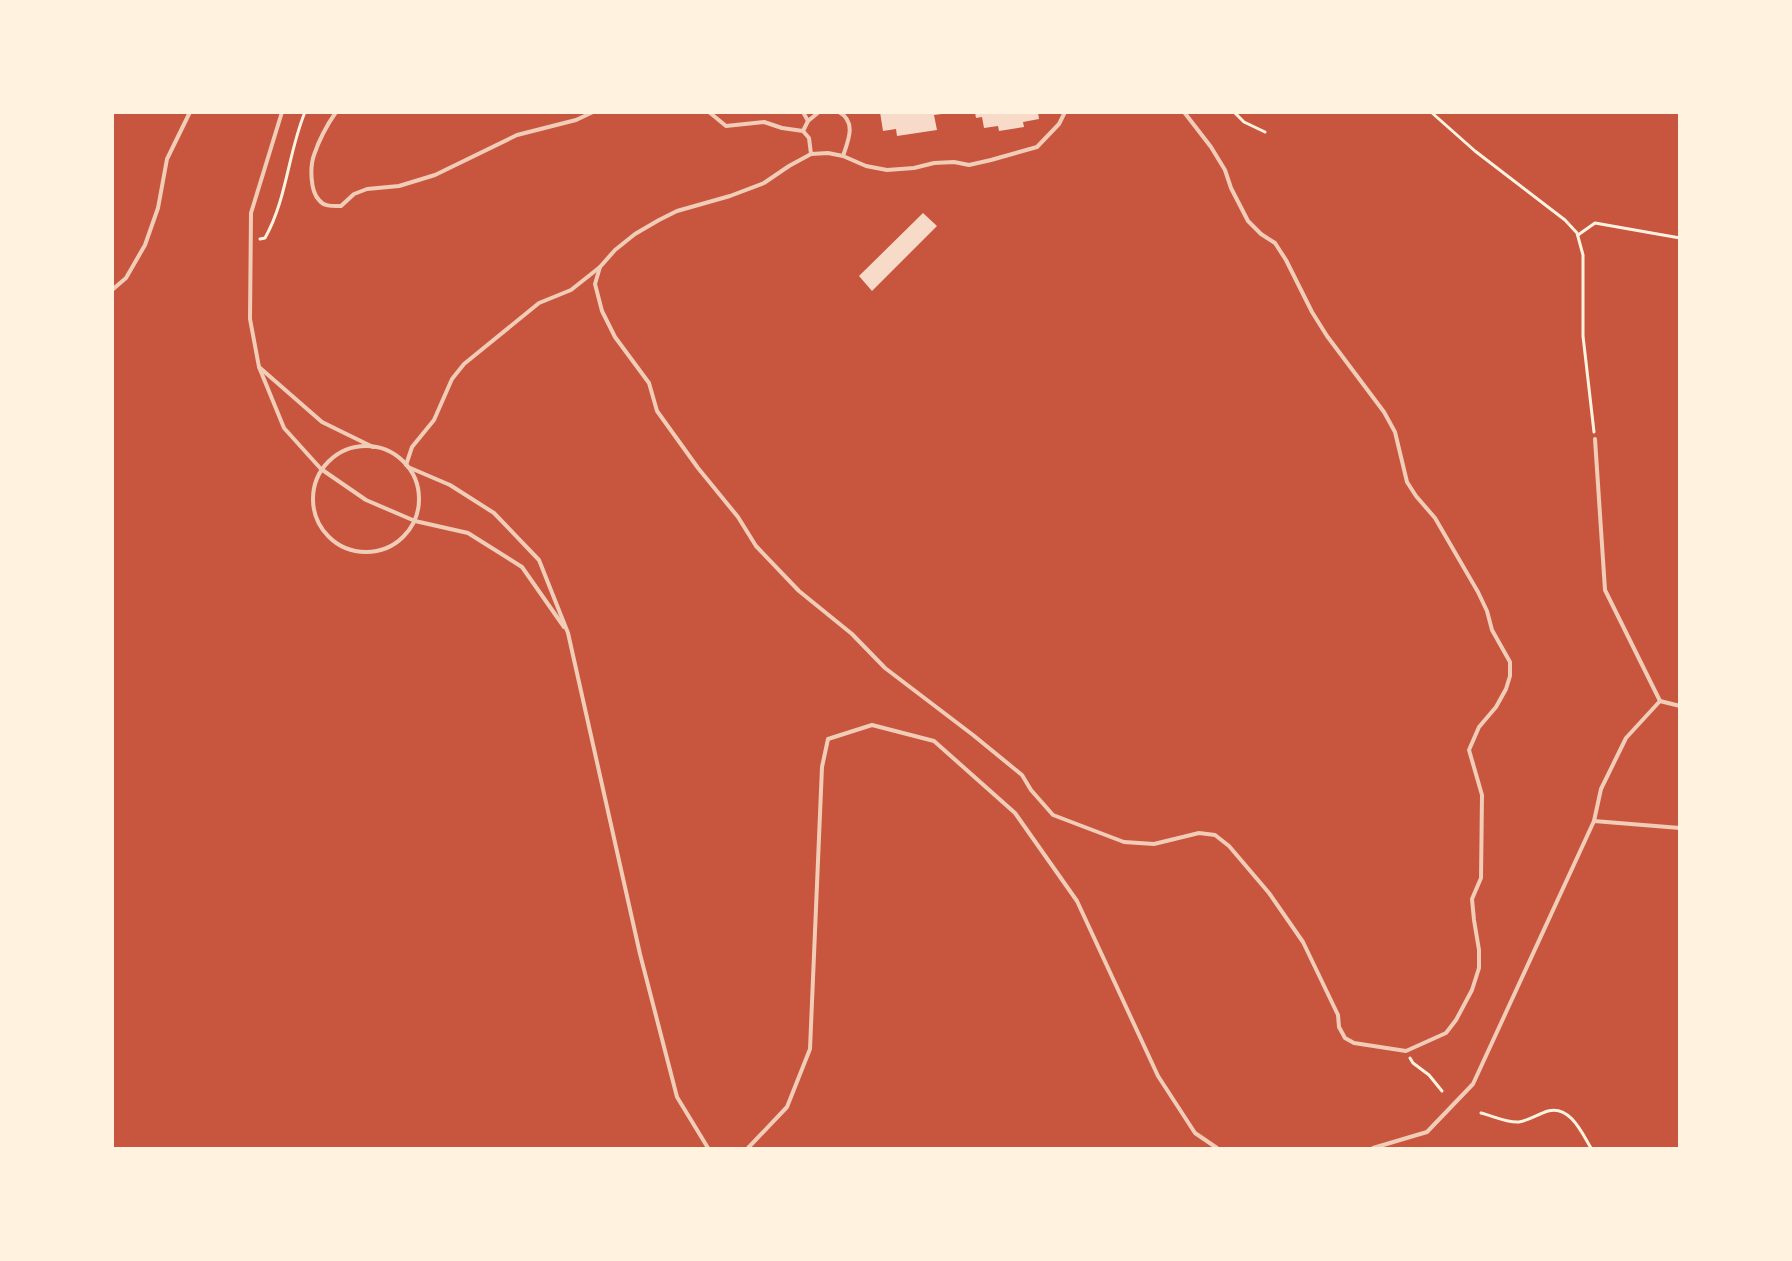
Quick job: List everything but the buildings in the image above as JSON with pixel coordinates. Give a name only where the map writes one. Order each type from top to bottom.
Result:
[{"type":"lane","points":[[112,290],[126,278],[145,246],[158,208],[167,159],[190,112]]},
{"type":"lane","points":[[282,112],[251,213],[250,319],[259,367],[284,428],[322,469],[366,500],[415,521],[468,533],[522,567],[568,632]]},
{"type":"lane","points":[[336,112],[327,125],[314,156],[311,182],[318,200],[328,206],[341,206],[354,194],[367,189],[400,186],[436,174],[518,135],[576,120],[594,112]]},
{"type":"lane","points":[[709,112],[726,126],[764,122],[782,128],[803,131],[809,138],[811,154]]},
{"type":"lane","points":[[803,112],[808,121]]},
{"type":"lane","points":[[803,131],[808,121],[819,112]]},
{"type":"lane","points":[[839,112],[845,115],[851,128],[849,140],[842,156]]},
{"type":"lane","points":[[372,446],[354,448],[336,455],[322,469],[313,492],[313,504],[318,522],[325,534],[339,546],[353,551],[372,552],[391,546],[406,535],[415,521],[419,499],[416,481],[407,466],[412,447],[434,420],[452,379],[464,364],[540,303],[571,290],[600,267],[615,250],[635,234],[677,211],[730,196],[764,183],[811,154],[828,153],[842,156],[866,166],[887,170],[914,168],[934,163],[954,162],[969,165],[1037,147],[1059,124],[1065,112]]},
{"type":"lane","points":[[600,267],[595,284],[602,312],[615,337],[649,383],[657,411],[738,518],[756,546],[799,591],[852,634],[886,668],[1022,774],[1031,790],[1053,815],[1124,842],[1154,844],[1199,833],[1215,835],[1229,846],[1269,893],[1303,942],[1338,1016],[1339,1027],[1345,1038],[1354,1043],[1406,1051],[1446,1033],[1456,1020],[1472,990],[1479,968],[1479,950],[1472,899],[1480,878],[1482,795],[1469,750],[1479,728],[1496,707],[1506,689],[1510,676],[1510,662],[1492,630],[1487,611],[1478,592],[1444,532],[1407,482],[1395,432],[1384,412],[1327,336],[1275,243],[1261,234],[1248,221],[1231,188],[1225,170],[1211,147],[1184,112]]},
{"type":"lane","points":[[259,367],[322,422],[372,446],[392,453],[407,466],[450,485],[494,513],[539,560],[568,632],[637,945],[677,1097],[708,1148]]},
{"type":"lane","points":[[1595,439],[1605,590],[1660,701],[1680,706]]},
{"type":"lane","points":[[1373,1148],[1427,1132],[1472,1084],[1594,821],[1600,789],[1626,738],[1660,701]]},
{"type":"lane","points":[[748,1148],[787,1107],[810,1050],[822,766],[828,739],[872,725],[934,741],[1015,813],[1077,901],[1158,1076],[1195,1133],[1217,1148]]},
{"type":"lane","points":[[1594,821],[1680,828]]},
{"type":"path","points":[[250,241],[265,238],[269,230],[282,197],[305,112]]},
{"type":"path","points":[[1234,112],[1244,122],[1265,132]]},
{"type":"path","points":[[1432,112],[1475,151],[1566,220],[1578,236],[1583,255],[1583,336],[1595,439]]},
{"type":"path","points":[[1578,236],[1595,223],[1680,238]]},
{"type":"path","points":[[1406,1051],[1413,1063],[1429,1075],[1442,1091]]},
{"type":"path","points":[[1482,1113],[1517,1122],[1532,1119],[1546,1112],[1556,1110],[1571,1117],[1591,1148]]}]
